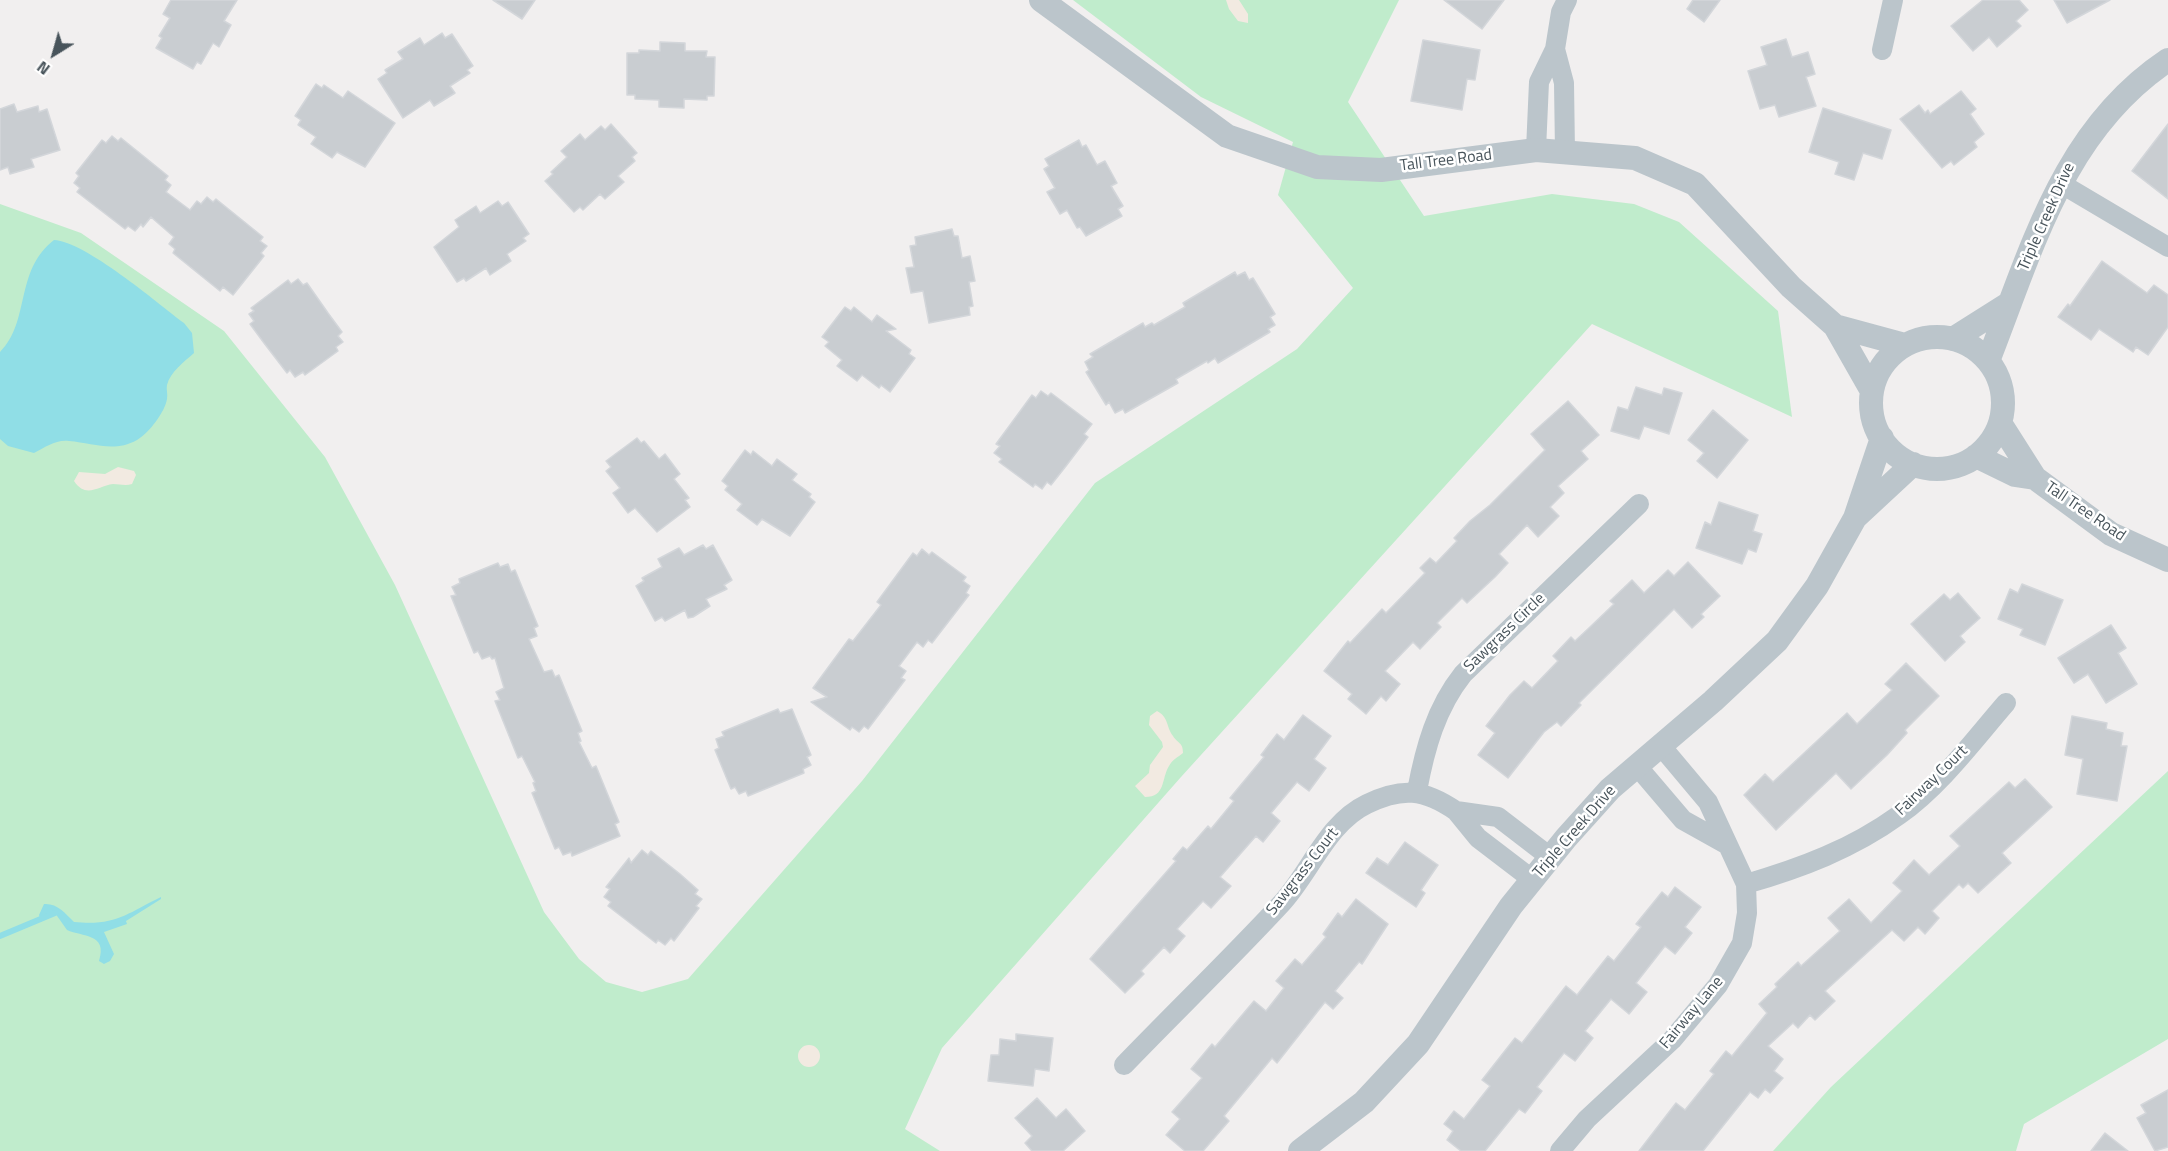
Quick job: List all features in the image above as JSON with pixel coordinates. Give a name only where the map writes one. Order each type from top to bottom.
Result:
[{"type":"street","name":"Tall Tree Road","points":[[1041,0],[1227,136],[1317,167],[1381,170],[1536,150],[1635,158],[1695,184],[1791,286],[1835,326],[1872,391]]},
{"type":"street","points":[[1536,150],[1539,82],[1555,48],[1562,12],[1567,0]]},
{"type":"street","points":[[1882,50],[1893,0]]},
{"type":"street","points":[[1555,48],[1564,83],[1564,152]]},
{"type":"street","name":"Triple Creek Drive","points":[[1988,361],[2060,183],[2083,143],[2146,75],[2168,60]]},
{"type":"street","points":[[2060,183],[2168,246]]},
{"type":"street","points":[[1953,339],[2010,303]]},
{"type":"street","name":"Tall Tree Road","points":[[1835,326],[1905,345]]},
{"type":"street","points":[[1928,337],[1953,339],[1968,345],[1988,361],[1997,375],[2002,390],[2000,423],[1988,445],[1976,456],[1946,468],[1929,468],[1913,464],[1899,456],[1881,438],[1872,415],[1872,391],[1877,375],[1886,361],[1905,345],[1928,337]]},
{"type":"street","name":"Tall Tree Road","points":[[2000,423],[2035,478],[2111,534],[2168,560]]},
{"type":"street","name":"Triple Creek Drive","points":[[1300,1151],[1364,1102],[1418,1044],[1533,879],[1610,789],[1777,641],[1817,586],[1855,518],[1881,438]]},
{"type":"street","name":"Tall Tree Road","points":[[1976,456],[2015,475],[2035,478]]},
{"type":"street","name":"Triple Creek Drive","points":[[1855,518],[1913,464]]},
{"type":"street","name":"Sawgrass Circle","points":[[1417,791],[1438,711],[1449,691],[1463,674],[1639,504]]},
{"type":"street","name":"Fairway Court","points":[[1746,884],[1797,869],[1850,846],[1901,814],[1945,773],[2006,702]]},
{"type":"street","name":"Fairway Lane","points":[[1560,1151],[1587,1119],[1672,1040],[1718,985],[1743,943],[1747,913],[1746,884],[1708,802],[1661,746]]},
{"type":"street","points":[[1637,766],[1683,820],[1726,844]]},
{"type":"street","points":[[1417,791],[1438,798],[1456,810],[1478,838],[1533,879]]},
{"type":"street","name":"Sawgrass Court","points":[[1124,1065],[1283,902],[1340,824],[1352,812],[1378,799],[1417,791]]},
{"type":"street","points":[[1456,810],[1498,817],[1550,857]]},
{"type":"green space","points":[[1073,0],[1399,0],[1348,102],[1424,216],[1552,194],[1634,204],[1679,222],[1778,311],[1792,417],[1592,324],[1181,777],[942,1048],[905,1129],[940,1151],[0,1151],[0,204],[81,233],[224,331],[325,457],[395,585],[544,912],[579,959],[606,982],[642,992],[688,979],[862,781],[1095,483],[1297,349],[1353,288],[1278,195],[1293,142],[1201,97]]},
{"type":"green space","points":[[2168,771],[2168,1039],[2024,1124],[2016,1151],[1773,1151],[1831,1087]]},
{"type":"sand","points":[[1226,0],[1239,0],[1248,14],[1248,23],[1238,21],[1229,9]]},
{"type":"sand","points":[[118,467],[134,471],[136,475],[132,484],[113,484],[88,490],[83,489],[74,481],[79,472],[105,474]]},
{"type":"sand","points":[[1157,711],[1165,719],[1171,733],[1181,745],[1183,753],[1170,764],[1160,791],[1145,797],[1135,786],[1149,773],[1150,765],[1163,747],[1162,742],[1149,725],[1150,716]]},
{"type":"sand","points":[[809,1045],[817,1048],[820,1056],[817,1064],[809,1067],[801,1064],[798,1056],[801,1048]]},
{"type":"water","points":[[54,240],[68,243],[102,262],[184,323],[192,333],[194,353],[171,376],[167,387],[166,404],[160,416],[137,440],[128,444],[112,447],[60,441],[34,453],[8,446],[0,439],[0,352],[10,340],[16,326],[33,266],[41,252]]},
{"type":"water","points":[[161,897],[126,921],[127,924],[104,932],[114,954],[110,961],[104,964],[99,961],[101,952],[97,941],[67,930],[55,913],[49,913],[41,922],[39,915],[44,904],[49,904],[60,909],[74,922],[100,922],[120,917]]},
{"type":"building","points":[[171,0],[237,0],[224,21],[231,25],[219,47],[213,43],[201,64],[197,62],[193,69],[156,48],[162,38],[159,36],[170,18],[163,14]]},
{"type":"building","points":[[493,0],[535,0],[522,19]]},
{"type":"building","points":[[1444,0],[1504,0],[1482,29]]},
{"type":"building","points":[[1693,0],[1720,0],[1704,22],[1687,9]]},
{"type":"building","points":[[1983,0],[2019,0],[2028,10],[2016,21],[2021,26],[1997,47],[1989,37],[1973,51],[1951,26]]},
{"type":"building","points":[[2054,0],[2110,0],[2067,23]]},
{"type":"building","points":[[442,33],[445,38],[452,34],[473,66],[467,70],[470,73],[450,86],[455,93],[434,106],[430,100],[403,118],[378,79],[387,73],[385,70],[403,59],[398,52],[420,38],[424,45]]},
{"type":"building","points":[[1786,39],[1792,57],[1808,52],[1815,74],[1806,77],[1816,106],[1779,117],[1775,105],[1760,109],[1748,71],[1767,65],[1761,47]]},
{"type":"building","points":[[1423,40],[1480,50],[1475,80],[1467,79],[1462,110],[1411,101]]},
{"type":"building","points":[[660,42],[685,43],[685,51],[707,51],[706,57],[715,57],[714,96],[707,96],[707,100],[684,99],[684,108],[659,107],[659,100],[635,99],[635,95],[627,95],[627,53],[639,53],[639,50],[660,51]]},
{"type":"building","points":[[316,84],[322,88],[324,85],[343,98],[348,91],[395,123],[365,167],[337,152],[332,158],[311,144],[316,137],[298,125],[301,120],[295,116]]},
{"type":"building","points":[[1961,91],[1976,109],[1970,114],[1984,134],[1974,142],[1977,147],[1954,165],[1951,161],[1942,168],[1900,119],[1919,105],[1925,113],[1928,110],[1930,114]]},
{"type":"building","points":[[14,104],[17,112],[38,106],[39,112],[47,109],[60,150],[31,159],[34,167],[10,174],[8,167],[0,170],[0,109]]},
{"type":"building","points":[[1823,108],[1891,130],[1882,159],[1863,153],[1854,180],[1835,174],[1839,162],[1809,152]]},
{"type":"building","points":[[611,124],[637,153],[632,157],[635,161],[618,176],[624,182],[605,199],[600,194],[583,210],[580,207],[574,212],[545,181],[567,157],[561,151],[580,134],[585,140],[601,126],[605,130]]},
{"type":"building","points":[[2168,124],[2168,199],[2132,171]]},
{"type":"building","points":[[112,136],[118,141],[121,138],[168,176],[165,180],[171,185],[166,192],[190,210],[197,201],[201,204],[207,197],[213,202],[216,199],[263,237],[260,241],[267,246],[261,253],[264,256],[233,295],[223,287],[220,291],[173,253],[175,249],[169,244],[174,237],[151,217],[143,227],[141,224],[135,231],[128,226],[125,229],[77,192],[80,188],[74,183],[79,176],[76,173],[102,140],[106,143]]},
{"type":"building","points":[[1079,140],[1082,147],[1086,145],[1097,165],[1105,161],[1117,183],[1111,186],[1123,206],[1118,209],[1122,216],[1086,236],[1080,227],[1077,228],[1067,210],[1060,214],[1047,192],[1055,188],[1044,169],[1049,166],[1045,159]]},
{"type":"building","points":[[498,201],[502,206],[508,202],[529,234],[523,238],[526,241],[507,254],[511,261],[490,275],[486,268],[466,281],[464,278],[457,282],[434,247],[459,227],[455,220],[476,206],[480,213]]},
{"type":"building","points":[[952,229],[954,236],[958,236],[962,258],[970,256],[975,281],[969,282],[973,306],[969,307],[970,315],[929,323],[923,291],[911,293],[906,268],[914,267],[910,246],[916,245],[915,237]]},
{"type":"building","points":[[2102,261],[2147,293],[2154,285],[2168,295],[2168,327],[2148,355],[2136,347],[2133,352],[2099,329],[2091,340],[2058,317],[2068,304],[2070,306]]},
{"type":"building","points":[[1235,272],[1237,276],[1245,272],[1249,280],[1253,278],[1275,314],[1270,317],[1275,325],[1268,329],[1270,332],[1218,363],[1215,358],[1208,363],[1207,361],[1176,379],[1178,383],[1125,413],[1123,409],[1115,413],[1109,402],[1106,405],[1086,372],[1089,370],[1085,362],[1093,357],[1090,354],[1143,323],[1145,327],[1152,323],[1154,325],[1185,307],[1183,303]]},
{"type":"building","points":[[298,279],[303,285],[307,283],[342,332],[338,336],[343,342],[336,347],[338,351],[305,375],[303,372],[295,377],[290,370],[287,373],[250,324],[254,321],[249,314],[254,311],[251,308],[288,280],[291,284]]},
{"type":"building","points":[[845,307],[851,311],[854,307],[872,322],[877,315],[896,329],[886,331],[911,350],[909,354],[915,358],[890,392],[881,385],[879,388],[862,375],[857,381],[837,366],[842,360],[825,346],[829,342],[822,337]]},
{"type":"building","points":[[1636,387],[1662,395],[1664,388],[1682,393],[1669,434],[1644,426],[1639,439],[1611,431],[1618,407],[1628,410]]},
{"type":"building","points":[[1041,391],[1048,396],[1051,393],[1092,424],[1084,434],[1088,437],[1066,466],[1051,485],[1047,482],[1042,489],[1035,484],[1033,487],[999,462],[1002,459],[994,453],[1000,446],[996,444],[1032,395],[1036,398]]},
{"type":"building","points":[[1568,401],[1599,435],[1581,451],[1588,459],[1558,486],[1564,493],[1550,507],[1559,516],[1538,537],[1527,525],[1499,554],[1508,563],[1495,577],[1467,603],[1462,598],[1437,623],[1441,627],[1420,649],[1413,642],[1385,671],[1400,684],[1386,701],[1381,696],[1366,714],[1348,699],[1352,694],[1324,671],[1348,641],[1350,643],[1382,609],[1386,613],[1425,573],[1420,568],[1430,558],[1436,563],[1457,541],[1454,538],[1470,521],[1490,505],[1545,450],[1531,434]]},
{"type":"building","points":[[1713,410],[1748,440],[1717,478],[1697,461],[1704,453],[1688,440]]},
{"type":"building","points":[[637,438],[641,443],[644,441],[659,459],[665,454],[680,474],[674,479],[689,498],[685,500],[690,507],[657,532],[635,508],[628,513],[613,493],[620,488],[606,471],[611,467],[606,461]]},
{"type":"building","points":[[745,450],[751,455],[753,451],[772,466],[777,459],[797,474],[792,480],[811,494],[809,497],[815,502],[790,536],[762,519],[757,525],[737,510],[742,504],[725,490],[728,486],[722,481]]},
{"type":"building","points":[[1719,502],[1758,515],[1753,531],[1762,534],[1756,552],[1748,549],[1742,564],[1696,548],[1705,522],[1711,525]]},
{"type":"building","points":[[703,545],[706,549],[713,545],[732,580],[724,585],[727,589],[706,599],[710,606],[693,617],[688,618],[685,610],[665,621],[662,617],[655,621],[636,586],[644,581],[642,578],[662,567],[658,559],[679,548],[684,555]]},
{"type":"building","points":[[922,549],[929,555],[932,552],[966,577],[963,581],[970,586],[966,593],[969,595],[932,643],[928,640],[923,647],[917,642],[899,666],[906,671],[901,678],[905,680],[868,729],[864,726],[859,732],[852,727],[850,730],[811,702],[827,697],[813,688],[849,639],[853,641],[881,605],[877,602],[913,553],[917,556]]},
{"type":"building","points":[[1688,562],[1720,596],[1701,614],[1704,617],[1692,628],[1674,609],[1579,703],[1581,705],[1561,726],[1557,722],[1544,732],[1508,778],[1478,755],[1495,733],[1486,726],[1510,695],[1524,681],[1532,688],[1558,661],[1553,656],[1571,637],[1575,641],[1614,604],[1610,601],[1632,580],[1644,593],[1668,570],[1674,576]]},
{"type":"building","points":[[498,563],[500,567],[508,564],[511,572],[515,570],[538,626],[534,628],[537,636],[529,639],[544,672],[552,670],[555,677],[559,675],[582,731],[578,733],[581,741],[579,742],[592,768],[596,766],[619,822],[615,824],[620,836],[572,856],[571,852],[563,855],[559,847],[555,849],[532,793],[536,791],[533,783],[535,782],[522,756],[518,758],[495,701],[500,700],[496,692],[504,688],[495,658],[492,659],[490,656],[482,659],[478,651],[474,653],[451,596],[456,595],[452,587],[460,583],[459,579]]},
{"type":"building","points":[[2022,584],[2063,600],[2045,645],[2020,635],[2023,629],[1998,619],[2010,589],[2018,593]]},
{"type":"building","points":[[1958,593],[1980,618],[1960,636],[1965,642],[1945,661],[1911,624],[1944,594],[1950,600]]},
{"type":"building","points":[[2111,625],[2126,648],[2118,653],[2137,684],[2106,703],[2088,674],[2074,683],[2058,658]]},
{"type":"building","points":[[1906,663],[1939,696],[1905,730],[1907,733],[1887,755],[1851,789],[1836,773],[1776,830],[1744,795],[1765,774],[1773,782],[1847,713],[1857,724],[1892,690],[1885,684]]},
{"type":"building","points":[[778,709],[780,713],[792,709],[811,755],[807,757],[811,765],[803,769],[804,773],[748,796],[746,791],[739,794],[735,787],[731,789],[715,750],[719,748],[716,739],[724,736],[722,732]]},
{"type":"building","points":[[1303,715],[1331,736],[1314,759],[1326,768],[1309,791],[1297,782],[1271,813],[1280,821],[1263,842],[1256,836],[1220,877],[1231,886],[1211,908],[1203,901],[1177,929],[1185,936],[1170,953],[1164,947],[1141,971],[1144,974],[1125,993],[1090,959],[1176,861],[1173,859],[1183,847],[1187,850],[1208,826],[1211,829],[1234,801],[1230,798],[1264,757],[1261,755],[1277,734],[1284,740]]},
{"type":"building","points":[[2072,716],[2107,723],[2106,729],[2123,733],[2121,746],[2127,746],[2117,801],[2077,794],[2083,759],[2065,755]]},
{"type":"building","points":[[2025,779],[2052,807],[2002,853],[2011,863],[1978,893],[1968,883],[1963,888],[1959,884],[1932,911],[1939,918],[1925,934],[1918,927],[1904,941],[1892,930],[1825,991],[1835,1001],[1815,1020],[1810,1015],[1798,1028],[1793,1023],[1768,1046],[1783,1059],[1774,1071],[1783,1078],[1770,1093],[1765,1089],[1758,1098],[1750,1092],[1703,1151],[1639,1151],[1676,1103],[1685,1110],[1714,1074],[1710,1071],[1726,1051],[1732,1056],[1767,1013],[1759,1004],[1777,987],[1775,984],[1798,962],[1801,966],[1840,931],[1828,918],[1849,899],[1871,923],[1902,891],[1893,883],[1914,860],[1929,875],[1960,846],[1950,836],[2009,782],[2015,788]]},
{"type":"building","points":[[1405,842],[1438,865],[1421,890],[1425,893],[1416,907],[1366,873],[1377,858],[1388,865]]},
{"type":"building","points":[[642,850],[648,855],[651,851],[680,874],[698,890],[695,894],[702,899],[696,906],[699,908],[674,941],[671,938],[665,945],[658,940],[656,943],[608,906],[611,902],[604,897],[610,889],[606,887],[629,858],[631,863]]},
{"type":"building","points":[[1675,887],[1701,907],[1685,927],[1692,933],[1675,954],[1665,946],[1636,983],[1647,992],[1629,1014],[1611,999],[1585,1031],[1593,1038],[1575,1061],[1564,1053],[1537,1087],[1542,1091],[1525,1113],[1519,1109],[1485,1151],[1461,1151],[1447,1140],[1453,1131],[1444,1124],[1454,1111],[1464,1119],[1490,1086],[1482,1080],[1515,1038],[1522,1043],[1566,986],[1577,995],[1608,956],[1614,961],[1641,927],[1636,924],[1662,892],[1668,897]]},
{"type":"building","points":[[1356,899],[1388,924],[1362,964],[1359,962],[1335,991],[1343,998],[1333,1009],[1325,1002],[1277,1063],[1272,1058],[1224,1116],[1229,1121],[1203,1151],[1185,1151],[1166,1135],[1180,1119],[1172,1112],[1202,1078],[1191,1069],[1212,1044],[1215,1047],[1254,1001],[1266,1011],[1284,988],[1276,981],[1295,959],[1302,965],[1326,937],[1323,934],[1338,913],[1342,917]]},
{"type":"building","points":[[1016,1034],[1053,1038],[1049,1071],[1035,1069],[1033,1086],[988,1081],[991,1055],[999,1055],[1000,1039],[1016,1041]]},
{"type":"building","points":[[2168,1090],[2168,1147],[2155,1151],[2137,1118],[2146,1113],[2141,1105]]},
{"type":"building","points":[[1037,1098],[1056,1118],[1066,1109],[1085,1131],[1063,1151],[1032,1151],[1025,1143],[1032,1136],[1015,1118]]},
{"type":"building","points":[[2105,1133],[2128,1151],[2091,1151]]},
{"type":"waterway","points":[[0,936],[55,913]]}]
